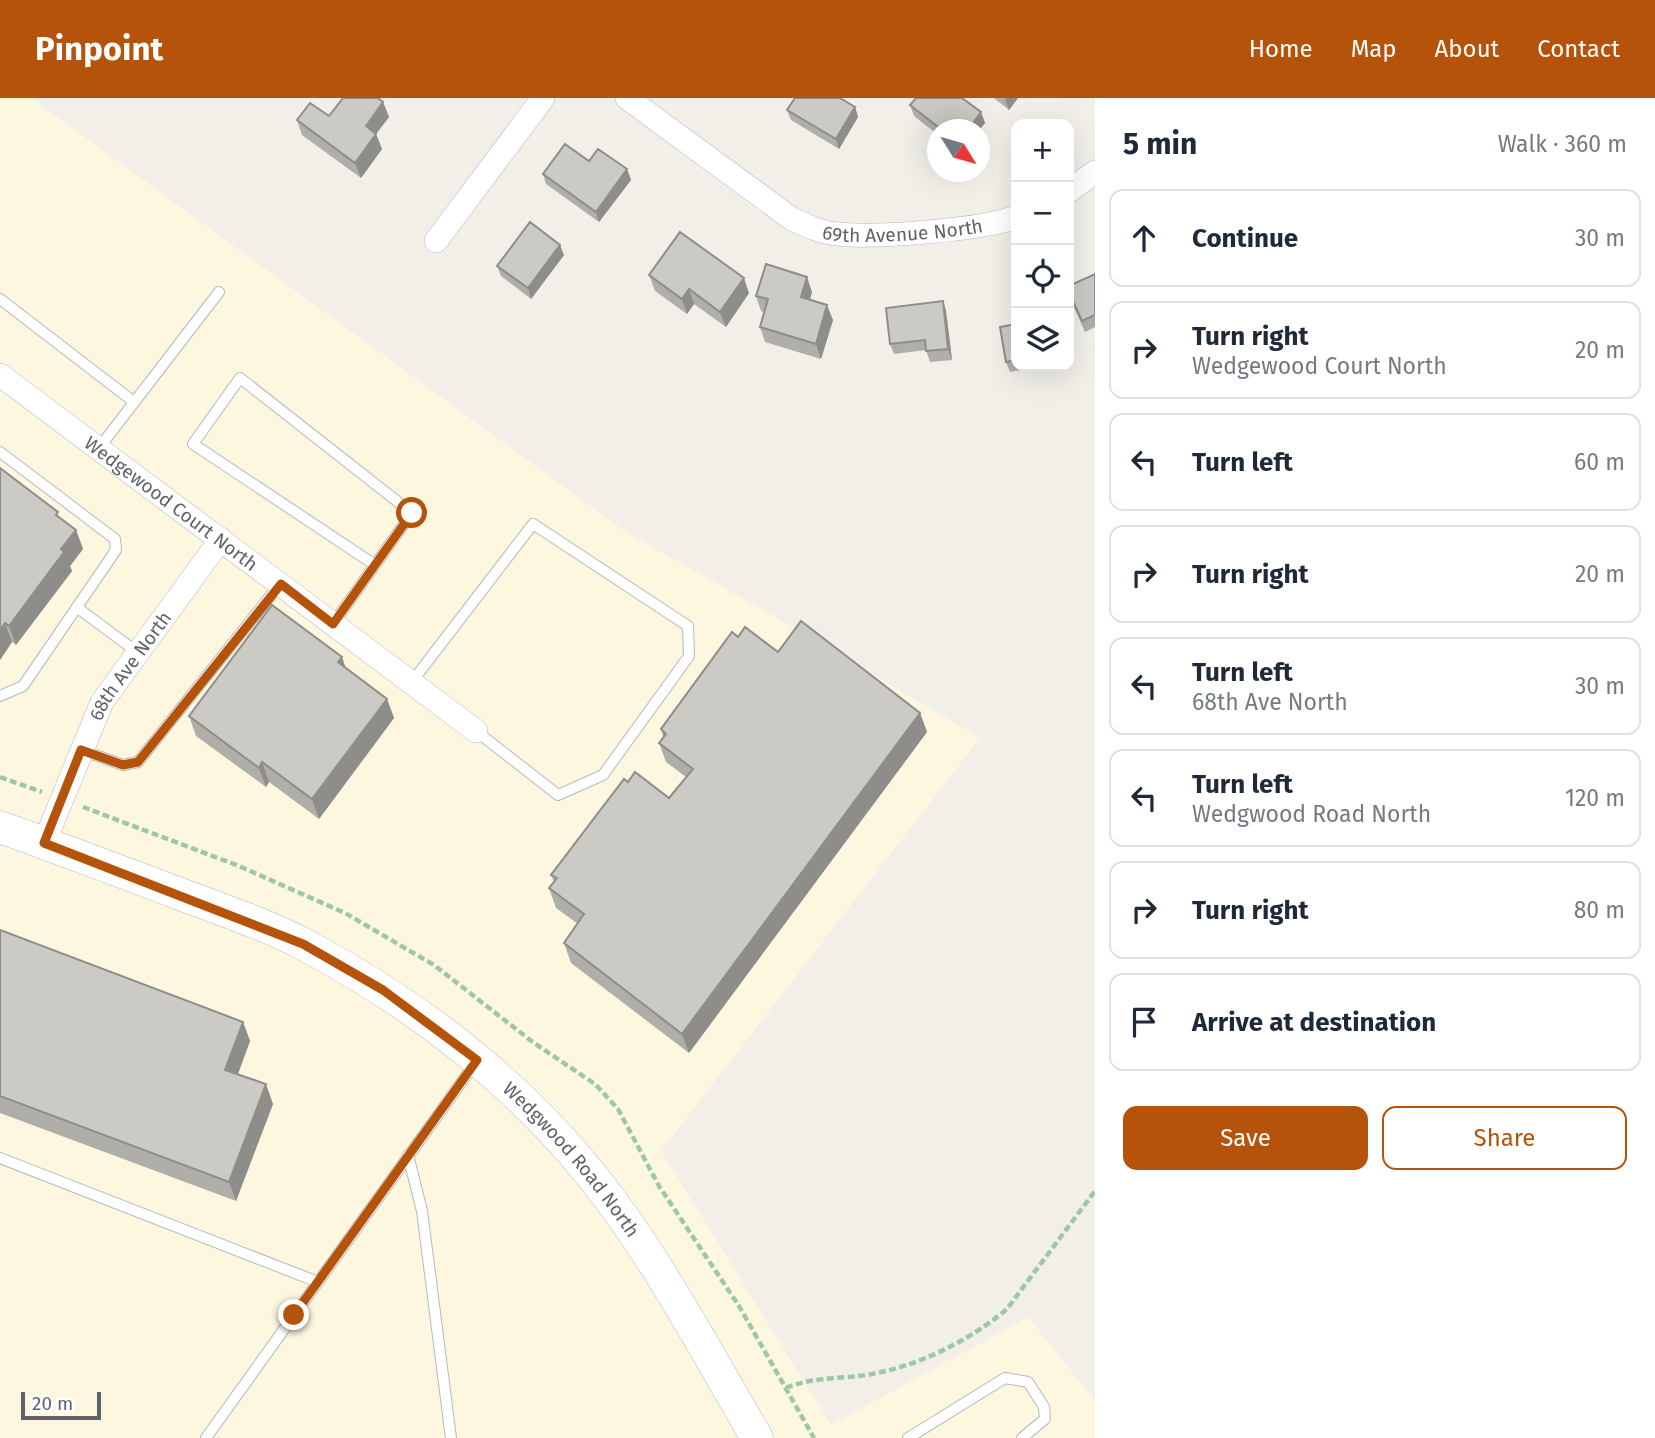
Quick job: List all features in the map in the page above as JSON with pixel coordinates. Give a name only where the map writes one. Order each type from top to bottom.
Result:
[{"type":"street","points":[[436,241],[543,98]]},
{"type":"street","name":"69th Avenue North","points":[[627,98],[792,219],[816,230],[859,236],[967,227],[1011,218]]},
{"type":"street","points":[[1074,187],[1095,172]]},
{"type":"street","name":"Wedgewood Court North","points":[[0,375],[476,731]]},
{"type":"street","name":"68th Ave North","points":[[44,843],[102,702],[221,539]]},
{"type":"street","name":"Wedgwood Road North","points":[[0,827],[303,944],[383,990],[477,1060],[526,1104],[588,1171],[638,1241],[757,1438]]},
{"type":"lane","points":[[99,448],[219,292]]},
{"type":"lane","points":[[0,299],[134,402]]},
{"type":"lane","points":[[333,624],[375,565],[412,513],[240,378],[193,444],[375,565]]},
{"type":"lane","points":[[0,453],[115,539],[117,550],[79,609],[23,686],[0,696]]},
{"type":"lane","points":[[411,683],[533,524],[688,626],[689,656],[603,775],[558,795],[476,731]]},
{"type":"lane","points":[[81,750],[123,765],[138,762],[281,584]]},
{"type":"lane","points":[[79,609],[137,652]]},
{"type":"lane","points":[[206,1438],[477,1060]]},
{"type":"lane","points":[[408,1155],[422,1211],[451,1438]]},
{"type":"lane","points":[[0,1157],[318,1282]]},
{"type":"lane","points":[[908,1438],[1005,1378],[1028,1382],[1044,1407],[1045,1419],[1022,1438]]},
{"type":"path","points":[[786,1388],[809,1380],[888,1371],[951,1345],[991,1323],[1014,1300],[1095,1191]]},
{"type":"shaded area","points":[[0,98],[31,98],[629,534],[980,738],[661,1151],[831,1425],[1028,1317],[1095,1401],[1095,1438],[0,1438]]},
{"type":"building","points":[[343,98],[378,98],[383,102],[366,126],[376,134],[355,163],[297,120],[310,103],[329,116]]},
{"type":"building","points":[[795,98],[840,98],[855,107],[836,139],[787,110]]},
{"type":"building","points":[[916,98],[962,98],[981,112],[976,119],[928,119],[910,105]]},
{"type":"building","points":[[565,144],[589,161],[598,149],[627,169],[596,212],[543,174]]},
{"type":"building","points":[[530,222],[560,245],[528,288],[497,266]]},
{"type":"building","points":[[680,232],[744,278],[720,312],[689,289],[682,299],[649,275]]},
{"type":"building","points":[[766,264],[807,277],[801,297],[827,305],[816,344],[760,327],[768,299],[756,296]]},
{"type":"building","points":[[1095,274],[1095,315],[1082,321],[1074,304],[1074,284]]},
{"type":"building","points":[[943,301],[948,349],[926,351],[925,340],[890,344],[886,308]]},
{"type":"building","points":[[1011,325],[1011,361],[1006,362],[1000,327]]},
{"type":"building","points":[[0,468],[58,512],[56,515],[76,530],[61,549],[64,552],[9,626],[5,623],[0,630]]},
{"type":"building","points":[[272,605],[342,657],[338,662],[387,699],[312,799],[262,762],[259,768],[189,716]]},
{"type":"building","points":[[801,621],[920,713],[682,1034],[564,943],[584,914],[549,888],[557,878],[551,875],[624,779],[628,782],[635,772],[669,798],[693,769],[659,743],[666,734],[661,729],[732,632],[738,637],[745,627],[778,652]]},
{"type":"building","points":[[0,930],[243,1022],[225,1070],[266,1084],[229,1182],[0,1096]]},
{"type":"route","points":[[294,1315],[477,1060],[446,1034],[383,990],[303,944],[217,908],[44,843],[81,750],[123,765],[138,762],[281,584],[333,624],[412,513]]}]
